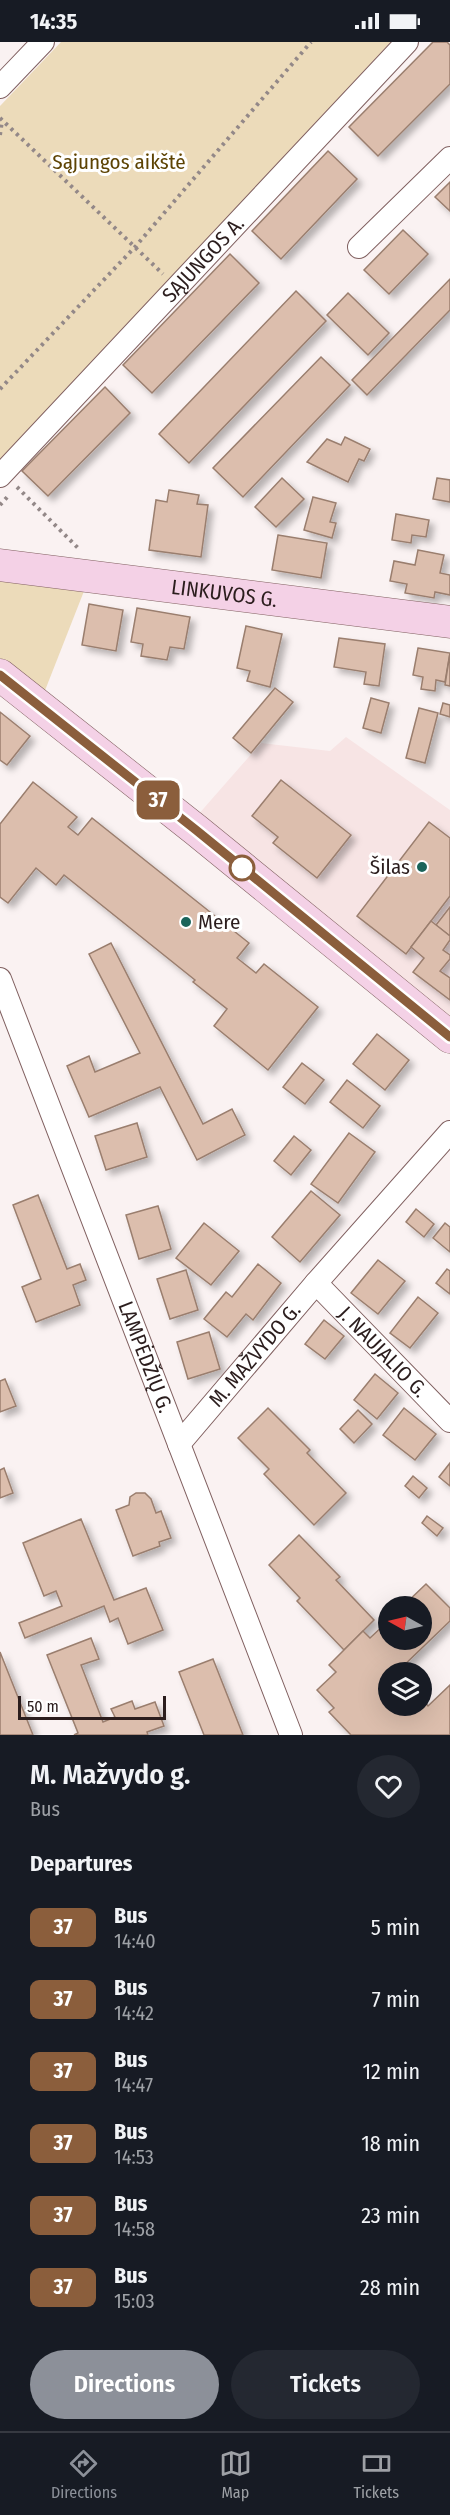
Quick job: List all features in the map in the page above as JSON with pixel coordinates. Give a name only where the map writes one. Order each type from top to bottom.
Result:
[{"type":"street","points":[[0,87],[43,42]]},
{"type":"street","name":"SĄJUNGOS A.","points":[[1,474],[407,42]]},
{"type":"street","points":[[359,247],[450,158]]},
{"type":"street","name":"LINKUVOS G.","points":[[0,565],[450,622]]},
{"type":"street","points":[[0,675],[196,830],[450,1037]]},
{"type":"street","name":"LAMPĖDŽIŲ G.","points":[[0,979],[10,1036],[179,1444],[291,1735]]},
{"type":"street","name":"M. MAŽVYDO G.","points":[[179,1444],[316,1282],[450,1132]]},
{"type":"street","name":"J. NAUJALIO G.","points":[[316,1282],[450,1421]]},
{"type":"path","points":[[0,389],[135,247],[311,42]]},
{"type":"path","points":[[1,119],[177,287]]},
{"type":"path","points":[[0,135],[1,119]]},
{"type":"path","points":[[1,474],[86,556]]},
{"type":"shaded area","points":[[346,737],[450,810],[450,1020],[197,816],[261,743],[330,751]]},
{"type":"green space","name":"Sąjungos aikštė","points":[[61,42],[391,42],[0,462],[0,106]]},
{"type":"green space","points":[[0,576],[86,586],[44,693],[0,658]]},
{"type":"building","points":[[433,42],[447,42],[450,45],[450,84],[378,156],[349,127]]},
{"type":"building","points":[[328,151],[357,179],[281,259],[252,231]]},
{"type":"building","points":[[450,182],[450,211],[435,197]]},
{"type":"building","points":[[403,230],[428,254],[389,294],[364,270]]},
{"type":"building","points":[[230,254],[259,283],[152,393],[123,365]]},
{"type":"building","points":[[450,279],[450,310],[367,395],[352,380]]},
{"type":"building","points":[[296,291],[326,321],[189,463],[159,434]]},
{"type":"building","points":[[348,293],[389,333],[368,355],[327,315]]},
{"type":"building","points":[[321,357],[350,385],[243,497],[213,468]]},
{"type":"building","points":[[105,387],[130,413],[48,496],[22,471]]},
{"type":"building","points":[[345,437],[370,449],[364,461],[359,459],[348,482],[307,462],[327,439],[341,445]]},
{"type":"building","points":[[282,478],[304,499],[276,527],[255,507]]},
{"type":"building","points":[[437,478],[450,480],[450,502],[433,499]]},
{"type":"building","points":[[169,490],[199,495],[197,504],[208,505],[201,557],[149,550],[156,500],[167,502]]},
{"type":"building","points":[[313,497],[336,503],[330,522],[336,523],[332,538],[304,530]]},
{"type":"building","points":[[396,514],[429,520],[426,537],[412,535],[411,543],[392,540]]},
{"type":"building","points":[[278,535],[327,543],[321,578],[272,570]]},
{"type":"building","points":[[418,550],[444,555],[440,573],[450,575],[450,595],[435,592],[434,598],[405,593],[407,584],[390,581],[394,561],[415,565]]},
{"type":"building","points":[[89,604],[123,610],[116,651],[82,645]]},
{"type":"building","points":[[137,608],[190,617],[184,649],[170,647],[167,660],[141,656],[143,644],[131,642]]},
{"type":"building","points":[[246,626],[282,634],[270,687],[247,681],[250,671],[237,668]]},
{"type":"building","points":[[339,638],[385,644],[379,686],[364,684],[366,672],[334,667]]},
{"type":"building","points":[[418,648],[450,653],[445,682],[436,680],[435,691],[421,689],[423,677],[413,675]]},
{"type":"building","points":[[450,653],[450,686],[445,685]]},
{"type":"building","points":[[275,688],[293,702],[251,753],[233,738]]},
{"type":"building","points":[[371,698],[389,703],[381,733],[363,728]]},
{"type":"building","points":[[443,703],[450,705],[450,717],[440,714]]},
{"type":"building","points":[[419,708],[438,713],[425,763],[406,758]]},
{"type":"building","points":[[0,712],[30,736],[7,765],[0,760]]},
{"type":"building","points":[[281,780],[351,835],[317,878],[273,843],[278,837],[252,816]]},
{"type":"building","points":[[33,782],[77,817],[68,827],[78,835],[92,818],[249,943],[237,958],[256,973],[264,964],[318,1007],[268,1070],[214,1026],[227,1009],[193,982],[195,980],[64,875],[56,885],[36,868],[8,903],[0,897],[0,824]]},
{"type":"building","name":"Šilas","points":[[429,822],[450,838],[450,896],[406,954],[357,916]]},
{"type":"building","points":[[450,907],[450,936],[436,925]]},
{"type":"building","points":[[431,921],[450,936],[443,950],[450,955],[450,959],[440,971],[450,978],[450,1000],[413,972],[424,958],[411,947]]},
{"type":"building","points":[[111,943],[203,1124],[232,1109],[245,1135],[197,1160],[160,1087],[89,1117],[67,1066],[89,1056],[95,1072],[140,1053],[89,954]]},
{"type":"building","points":[[377,1034],[409,1060],[385,1090],[353,1064]]},
{"type":"building","points":[[302,1063],[324,1080],[305,1104],[283,1087]]},
{"type":"building","points":[[347,1080],[380,1106],[363,1128],[330,1102]]},
{"type":"building","points":[[137,1123],[147,1157],[106,1170],[95,1136]]},
{"type":"building","points":[[349,1133],[375,1152],[338,1203],[311,1184]]},
{"type":"building","points":[[294,1136],[311,1150],[291,1175],[274,1161]]},
{"type":"building","points":[[311,1191],[340,1215],[300,1262],[272,1237]]},
{"type":"building","points":[[38,1195],[67,1269],[80,1264],[86,1280],[73,1285],[80,1305],[36,1322],[22,1287],[41,1279],[13,1205]]},
{"type":"building","points":[[158,1206],[171,1249],[139,1259],[126,1215]]},
{"type":"building","points":[[416,1209],[434,1224],[424,1237],[406,1222]]},
{"type":"building","points":[[204,1223],[239,1251],[211,1285],[176,1258]]},
{"type":"building","points":[[445,1223],[450,1227],[450,1252],[433,1238]]},
{"type":"building","points":[[378,1260],[405,1281],[378,1314],[351,1293]]},
{"type":"building","points":[[258,1264],[281,1283],[253,1320],[246,1314],[227,1337],[204,1319],[226,1292],[232,1297]]},
{"type":"building","points":[[447,1269],[450,1271],[450,1294],[436,1283]]},
{"type":"building","points":[[186,1270],[198,1310],[170,1319],[157,1279]]},
{"type":"building","points":[[418,1297],[438,1313],[410,1348],[390,1333]]},
{"type":"building","points":[[324,1320],[344,1336],[325,1359],[305,1344]]},
{"type":"building","points":[[209,1332],[220,1369],[188,1379],[177,1342]]},
{"type":"building","points":[[375,1374],[398,1393],[377,1419],[354,1400]]},
{"type":"building","points":[[5,1379],[16,1406],[0,1412],[0,1381]]},
{"type":"building","points":[[268,1408],[310,1450],[307,1453],[346,1493],[314,1525],[264,1474],[269,1469],[238,1438]]},
{"type":"building","points":[[404,1408],[436,1434],[415,1460],[383,1435]]},
{"type":"building","points":[[358,1410],[372,1424],[354,1443],[340,1429]]},
{"type":"building","points":[[450,1463],[450,1486],[439,1477]]},
{"type":"building","points":[[4,1468],[13,1493],[0,1498],[0,1470]]},
{"type":"building","points":[[413,1476],[427,1488],[419,1498],[405,1486]]},
{"type":"building","points":[[136,1493],[145,1493],[151,1499],[156,1513],[161,1511],[171,1538],[159,1542],[160,1546],[133,1556],[116,1510],[129,1505],[130,1497]]},
{"type":"building","points":[[427,1516],[443,1528],[437,1536],[422,1523]]},
{"type":"building","points":[[81,1519],[114,1600],[146,1588],[163,1630],[128,1644],[118,1618],[110,1622],[104,1606],[25,1638],[19,1623],[62,1606],[56,1591],[44,1596],[23,1543]]},
{"type":"building","points":[[299,1535],[340,1577],[336,1580],[374,1620],[344,1650],[297,1601],[300,1598],[269,1565]]},
{"type":"building","points":[[426,1584],[450,1608],[450,1621],[432,1638],[432,1596],[413,1596]]},
{"type":"building","points":[[378,1630],[378,1650],[420,1650],[407,1662],[378,1662],[378,1716],[432,1716],[432,1702],[450,1685],[450,1735],[351,1735],[329,1712],[334,1708],[317,1690],[336,1672],[329,1665],[363,1631],[370,1638]]},
{"type":"building","points":[[91,1638],[99,1659],[81,1665],[103,1722],[115,1717],[111,1709],[132,1701],[135,1709],[155,1702],[164,1726],[147,1732],[148,1735],[74,1735],[78,1733],[47,1655]]},
{"type":"building","points":[[0,1652],[33,1735],[0,1735]]},
{"type":"building","points":[[213,1659],[243,1735],[204,1735],[179,1672]]},
{"type":"bus line","name":"37","points":[[0,675],[196,830],[450,1037]]},
{"type":"place","name":"Šilas","points":[[422,867]]},
{"type":"place","name":"Mere","points":[[186,922]]}]
